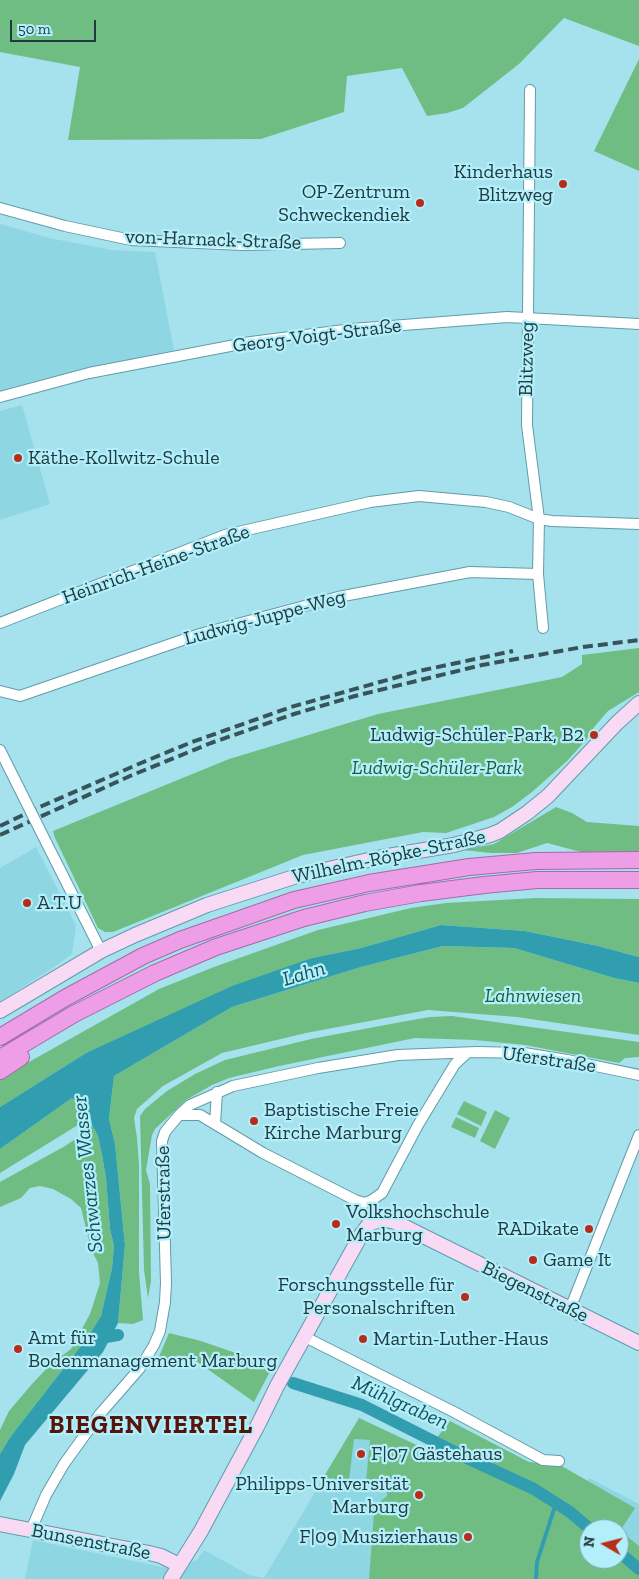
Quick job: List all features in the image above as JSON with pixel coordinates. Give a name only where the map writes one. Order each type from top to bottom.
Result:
[{"type":"highway","points":[[0,1037],[65,998],[143,956],[188,937],[294,900],[369,883],[469,867],[536,861],[639,860]]},
{"type":"highway","points":[[0,1058],[74,1014],[184,960],[246,936],[304,918],[422,893],[519,882],[639,880]]},
{"type":"highway","points":[[0,1071],[114,993]]},
{"type":"main road","name":"Wilhelm-Röpke-Straße","points":[[0,1011],[101,951],[170,920],[261,887],[297,876],[382,857],[473,841],[496,833],[527,813],[548,796],[621,718],[639,703]]},
{"type":"main road","name":"Biegenstraße","points":[[305,1337],[361,1235],[369,1224],[376,1220],[386,1219],[639,1343]]},
{"type":"main road","points":[[172,1579],[201,1531],[305,1337]]},
{"type":"main road","name":"Bunsenstraße","points":[[2,1524],[149,1553],[161,1556],[180,1565]]},
{"type":"street","name":"Blitzweg","points":[[530,90],[527,425],[539,519],[538,574],[543,628]]},
{"type":"street","name":"von-Harnack-Straße","points":[[0,208],[65,226],[131,240],[243,245],[340,243]]},
{"type":"street","name":"Georg-Voigt-Straße","points":[[0,397],[90,373],[251,342],[352,329],[506,317],[639,324]]},
{"type":"street","name":"Heinrich-Heine-Straße","points":[[0,624],[225,535],[370,502],[419,496],[486,502],[509,507],[539,519],[639,524]]},
{"type":"street","name":"Ludwig-Juppe-Weg","points":[[0,691],[20,696],[200,634],[338,597],[470,572],[538,574]]},
{"type":"street","points":[[0,750],[101,951]]},
{"type":"street","points":[[438,1053],[447,1065],[448,1077]]},
{"type":"street","name":"Uferstraße","points":[[31,1530],[46,1495],[64,1464],[100,1414],[140,1368],[160,1331],[166,1283],[161,1145],[165,1132],[190,1105],[234,1086],[375,1057],[438,1053],[524,1053],[639,1075]]},
{"type":"street","points":[[179,1115],[200,1115],[263,1153],[361,1203],[368,1202],[382,1193],[418,1125],[455,1064],[467,1053]]},
{"type":"street","points":[[215,1124],[217,1092]]},
{"type":"street","points":[[570,1309],[639,1135]]},
{"type":"street","points":[[305,1337],[454,1412],[543,1460],[559,1461]]},
{"type":"shaded area","points":[[0,224],[49,238],[112,250],[155,252],[174,350],[38,381],[0,392]]},
{"type":"shaded area","name":"Käthe-Kollwitz-Schule","points":[[22,405],[50,504],[0,520],[0,411]]},
{"type":"shaded area","points":[[36,847],[76,925],[72,954],[0,1002],[0,868]]},
{"type":"shaded area","name":"Philipps-Universität Marburg","points":[[359,1418],[533,1499],[568,1518],[589,1478],[639,1504],[639,1579],[25,1579],[33,1540],[167,1568],[197,1560],[204,1550],[249,1575],[264,1578]]},
{"type":"green space","points":[[0,0],[639,0],[639,46],[564,18],[519,64],[463,108],[447,113],[427,116],[402,68],[347,76],[344,112],[261,139],[68,140],[80,67],[0,52]]},
{"type":"green space","points":[[639,59],[639,171],[594,151]]},
{"type":"green space","name":"Ludwig-Schüler-Park","points":[[639,648],[639,692],[608,711],[567,761],[512,807],[494,817],[446,833],[423,832],[303,855],[113,932],[105,932],[98,928],[55,838],[53,831],[229,759],[378,714],[562,677],[582,664],[582,655]]},
{"type":"green space","points":[[556,807],[572,813],[587,822],[639,826],[639,852],[581,852],[547,843],[517,853],[463,850],[494,844]]},
{"type":"green space","points":[[535,898],[639,899],[639,957],[598,946],[525,931],[441,925],[361,948],[312,958],[86,1053],[0,1107],[0,1079],[4,1076],[159,989],[214,967],[318,930],[411,908],[446,903]]},
{"type":"green space","name":"Lahnwiesen","points":[[443,946],[514,948],[614,978],[639,983],[639,1035],[517,1017],[428,1010],[306,1033],[222,1053],[163,1086],[137,1109],[134,1118],[139,1165],[139,1272],[143,1320],[133,1324],[118,1323],[125,1245],[115,1144],[109,1119],[114,1076],[232,1007],[361,967]]},
{"type":"green space","points":[[452,1016],[639,1042],[639,1057],[625,1058],[619,1063],[525,1045],[475,1040],[415,1038],[279,1066],[229,1078],[212,1085],[186,1100],[155,1129],[152,1135],[146,1170],[150,1184],[151,1281],[148,1298],[144,1270],[140,1116],[145,1109],[167,1091],[195,1074],[225,1060],[311,1039],[430,1017]]},
{"type":"green space","points":[[72,1098],[90,1113],[91,1117],[0,1173],[0,1149]]},
{"type":"green space","points":[[464,1101],[487,1112],[481,1126],[457,1114]]},
{"type":"green space","points":[[495,1110],[510,1118],[495,1149],[480,1141]]},
{"type":"green space","points":[[456,1117],[479,1128],[475,1138],[451,1127]]},
{"type":"green space","points":[[92,1125],[98,1136],[102,1155],[106,1178],[110,1229],[114,1246],[112,1268],[101,1316],[88,1337],[11,1436],[0,1454],[0,1430],[9,1411],[51,1364],[71,1349],[90,1314],[100,1283],[98,1263],[91,1249],[81,1208],[71,1199],[53,1189],[40,1186],[30,1188],[21,1198],[0,1207],[0,1182],[65,1146],[86,1132]]},
{"type":"green space","points":[[169,1333],[201,1341],[273,1366],[254,1402],[196,1361],[158,1359]]},
{"type":"green space","name":"Philipps-Universität Marburg","points":[[359,1418],[427,1450],[450,1421],[529,1462],[560,1465],[635,1508],[628,1519],[579,1519],[579,1569],[629,1569],[629,1538],[639,1546],[639,1579],[369,1579],[374,1512],[377,1504],[387,1496],[387,1490],[383,1486],[366,1481],[370,1440],[354,1439],[349,1480],[323,1478]]},
{"type":"water","name":"Lahn","points":[[441,925],[525,931],[598,946],[639,957],[639,983],[614,978],[514,948],[443,946],[361,967],[232,1007],[114,1076],[109,1119],[115,1144],[125,1245],[118,1323],[103,1352],[25,1445],[14,1474],[0,1501],[0,1454],[11,1436],[88,1337],[101,1316],[112,1268],[114,1246],[110,1229],[106,1178],[102,1155],[90,1113],[72,1098],[0,1149],[0,1107],[86,1053],[232,986],[312,958],[361,948]]},
{"type":"waterway","name":"Mühlgraben","points":[[106,1337],[118,1335]]},
{"type":"waterway","name":"Mühlgraben","points":[[293,1383],[362,1405],[467,1458],[534,1489],[579,1520]]},
{"type":"waterway","points":[[536,1579],[537,1562],[556,1503]]},
{"type":"waterway","name":"Mühlgraben","points":[[629,1560],[639,1569]]},
{"type":"railway","points":[[0,835],[130,776],[211,743],[294,714],[355,696],[482,665],[583,647],[639,640]]},
{"type":"railway","points":[[0,826],[192,742],[291,707],[419,671],[513,651]]},
{"type":"place","name":"Kinderhaus Blitzweg","points":[[563,184]]},
{"type":"place","name":"OP-Zentrum Schweckendiek","points":[[420,203]]},
{"type":"place","name":"Käthe-Kollwitz-Schule","points":[[18,458]]},
{"type":"place","name":"Ludwig-Schüler-Park, B2","points":[[594,735]]},
{"type":"place","name":"A.T.U","points":[[27,903]]},
{"type":"place","name":"Baptistische Freie Kirche Marburg","points":[[254,1121]]},
{"type":"place","name":"Volkshochschule Marburg","points":[[336,1224]]},
{"type":"place","name":"RADikate","points":[[589,1229]]},
{"type":"place","name":"Game It","points":[[533,1260]]},
{"type":"place","name":"Forschungsstelle für Personalschriften","points":[[465,1297]]},
{"type":"place","name":"Martin-Luther-Haus","points":[[363,1339]]},
{"type":"place","name":"Amt für Bodenmanagement Marburg","points":[[18,1349]]},
{"type":"place","name":"F|07 Gästehaus","points":[[361,1454]]},
{"type":"place","name":"Philipps-Universität Marburg","points":[[419,1495]]},
{"type":"place","name":"F|09 Musizierhaus","points":[[468,1537]]},
{"type":"district","name":"BIEGENVIERTEL","points":[[151,1426]]},
{"type":"water label","name":"Schwarzes Wasser","points":[[88,1174]]}]
